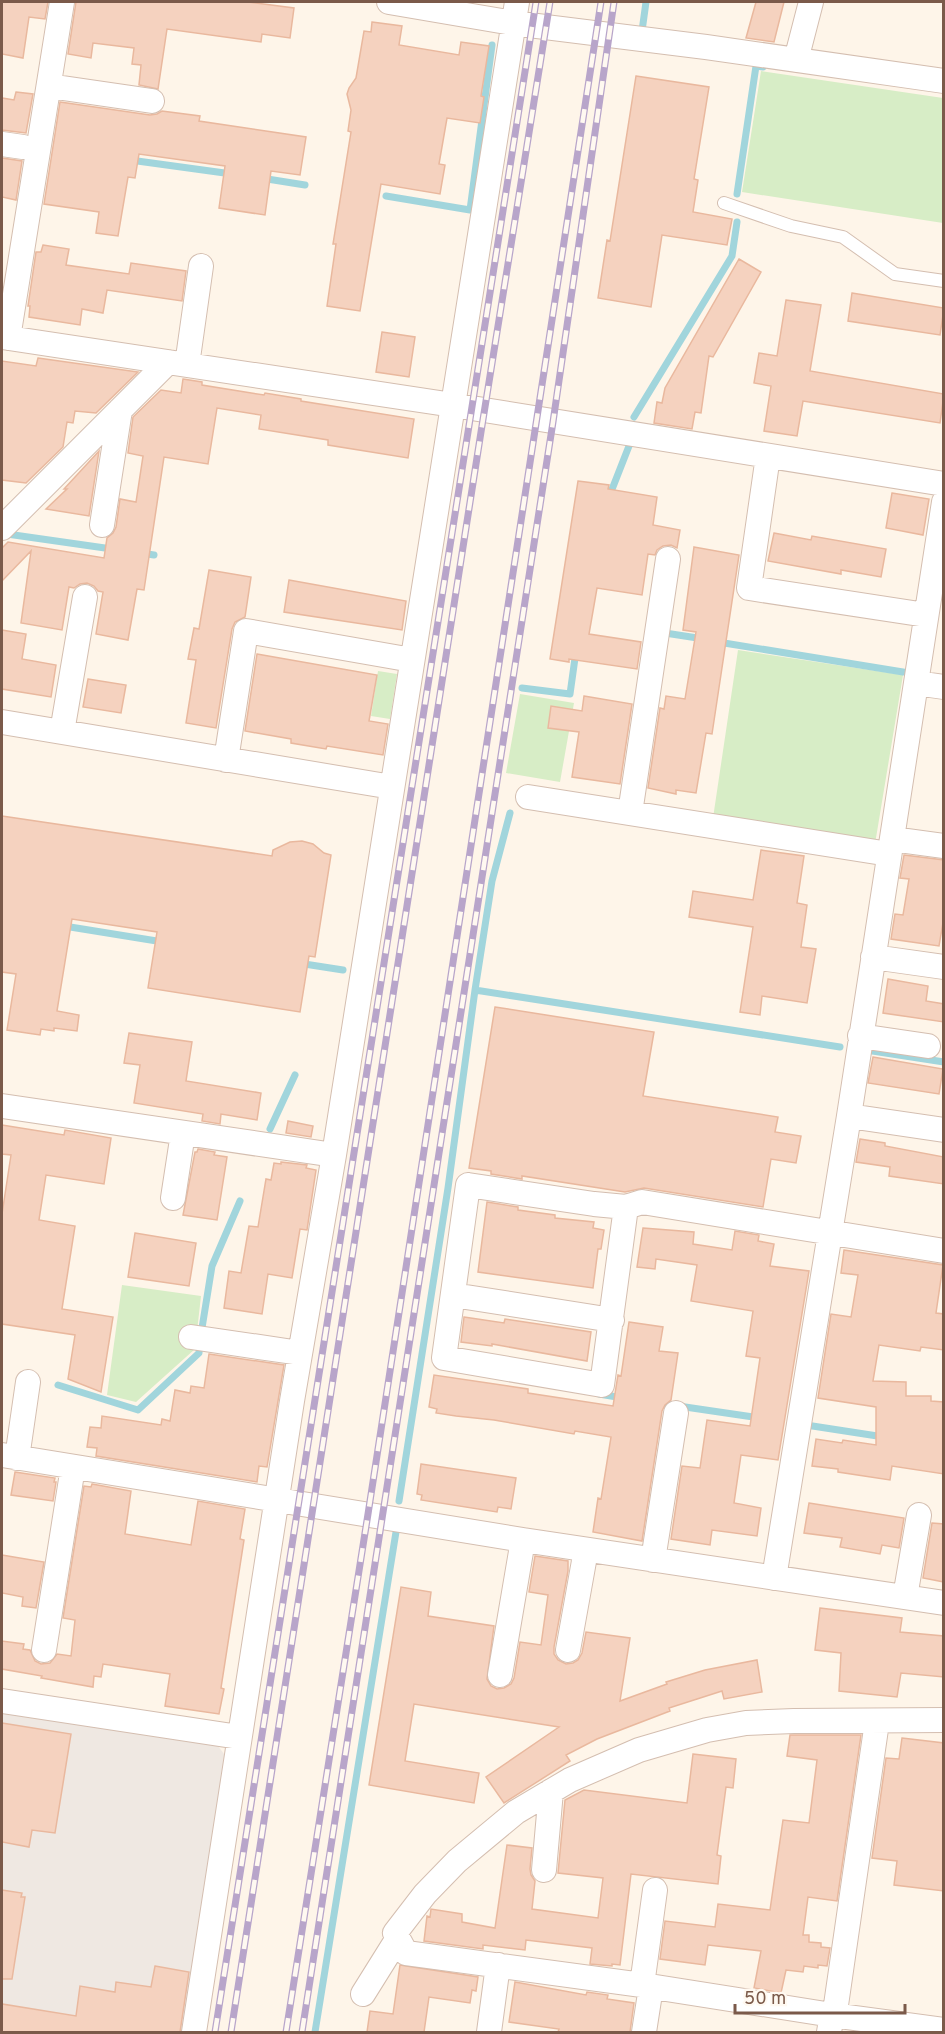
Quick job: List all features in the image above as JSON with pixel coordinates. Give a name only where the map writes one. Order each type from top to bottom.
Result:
[{"type":"street","points":[[62,2],[5,337],[453,405],[944,484]]},
{"type":"street","points":[[388,2],[515,12],[796,60],[944,81]]},
{"type":"street","points":[[796,60],[811,2]]},
{"type":"street","points":[[194,2032],[276,1499],[334,1155],[515,12]]},
{"type":"street","points":[[49,86],[152,101]]},
{"type":"street","points":[[2,528],[120,410],[178,363],[201,266]]},
{"type":"street","points":[[102,525],[120,410]]},
{"type":"street","points":[[768,456],[749,588],[926,615]]},
{"type":"street","points":[[774,1578],[828,1233],[849,1116],[944,502]]},
{"type":"street","points":[[630,813],[668,560]]},
{"type":"street","points":[[62,732],[85,597]]},
{"type":"street","points":[[226,760],[246,631],[412,660]]},
{"type":"street","points":[[916,683],[944,687]]},
{"type":"street","points":[[2,722],[392,787]]},
{"type":"street","points":[[528,797],[630,813],[890,847],[944,846]]},
{"type":"street","points":[[873,957],[944,967]]},
{"type":"street","points":[[860,1036],[928,1046]]},
{"type":"street","points":[[2,1106],[334,1155]]},
{"type":"street","points":[[849,1116],[944,1130]]},
{"type":"street","points":[[173,1198],[183,1133]]},
{"type":"street","points":[[626,1206],[602,1384],[444,1358],[468,1185],[594,1204],[626,1206],[642,1202],[944,1251]]},
{"type":"street","points":[[453,1295],[612,1320]]},
{"type":"street","points":[[190,1337],[300,1353]]},
{"type":"street","points":[[28,1382],[9,1456],[586,1550],[944,1603]]},
{"type":"street","points":[[653,1560],[676,1413]]},
{"type":"street","points":[[44,1650],[73,1467]]},
{"type":"street","points":[[905,1598],[919,1515]]},
{"type":"street","points":[[500,1675],[523,1540]]},
{"type":"street","points":[[568,1650],[586,1550]]},
{"type":"street","points":[[2,1701],[239,1737]]},
{"type":"street","points":[[944,1720],[746,1723],[717,1728],[629,1754],[589,1771],[516,1812],[457,1861],[419,1902],[395,1933],[406,1953],[647,1986],[831,2024],[944,2030]]},
{"type":"street","points":[[831,2024],[836,2005],[878,1722]]},
{"type":"street","points":[[544,1870],[551,1791]]},
{"type":"street","points":[[644,2032],[655,1890]]},
{"type":"street","points":[[363,1994],[398,1938]]},
{"type":"street","points":[[489,2032],[498,1965]]},
{"type":"lane","points":[[723,203],[791,226],[843,237],[895,274],[944,281]]},
{"type":"shaded area","points":[[2,1709],[215,1742],[227,1758],[184,2032],[2,2032]]},
{"type":"green space","points":[[761,71],[943,98],[943,223],[742,192]]},
{"type":"green space","points":[[738,650],[903,675],[875,844],[713,818]]},
{"type":"green space","points":[[378,671],[397,674],[390,719],[371,716]]},
{"type":"green space","points":[[520,694],[574,703],[560,782],[506,773]]},
{"type":"green space","points":[[122,1285],[201,1296],[195,1349],[136,1402],[107,1395]]},
{"type":"building","points":[[2,2],[48,2],[45,19],[29,17],[23,58],[2,54]]},
{"type":"building","points":[[76,2],[248,2],[294,8],[290,38],[262,34],[261,42],[167,29],[158,89],[139,85],[141,65],[132,64],[134,48],[93,43],[91,58],[68,54]]},
{"type":"building","points":[[756,2],[784,2],[774,42],[746,38]]},
{"type":"building","points":[[372,22],[402,26],[399,45],[459,55],[461,42],[489,46],[481,96],[484,97],[480,123],[447,118],[439,164],[445,165],[440,194],[381,184],[360,311],[327,306],[336,244],[333,244],[351,132],[348,131],[351,110],[347,94],[356,78],[364,31],[371,32]]},
{"type":"building","points":[[636,76],[709,87],[694,179],[698,180],[693,212],[732,219],[727,245],[662,235],[651,307],[598,298],[607,240],[610,241]]},
{"type":"building","points":[[16,92],[33,94],[26,133],[2,130],[2,98],[14,100]]},
{"type":"building","points":[[60,102],[150,115],[162,111],[200,116],[199,121],[306,137],[300,175],[271,171],[265,215],[219,208],[225,166],[139,154],[135,178],[128,177],[118,236],[96,233],[99,212],[44,204]]},
{"type":"building","points":[[2,158],[22,161],[16,200],[2,197]]},
{"type":"building","points":[[43,245],[69,249],[66,265],[129,274],[131,263],[186,271],[182,301],[107,290],[103,313],[82,309],[80,325],[29,317],[30,306],[28,306],[36,252],[41,252]]},
{"type":"building","points":[[739,259],[761,272],[713,357],[709,356],[701,413],[695,412],[692,429],[654,423],[657,402],[662,403],[665,388]]},
{"type":"building","points":[[852,293],[944,308],[940,335],[848,321]]},
{"type":"building","points":[[786,300],[821,305],[810,371],[944,394],[940,423],[803,401],[797,436],[764,431],[771,386],[754,383],[759,353],[777,356]]},
{"type":"building","points":[[382,332],[415,337],[409,377],[376,372]]},
{"type":"building","points":[[38,358],[138,372],[96,413],[75,411],[73,423],[67,422],[63,447],[26,483],[2,480],[2,361],[36,366]]},
{"type":"building","points":[[183,379],[202,382],[202,385],[264,395],[265,393],[414,419],[408,458],[328,445],[328,440],[259,429],[261,415],[217,408],[208,464],[164,457],[144,590],[137,589],[128,640],[96,634],[103,592],[87,583],[74,588],[69,587],[62,630],[21,623],[31,551],[2,581],[2,548],[8,542],[104,558],[107,538],[116,527],[120,499],[136,502],[143,456],[128,453],[133,417],[161,390],[181,393]]},
{"type":"building","points":[[99,451],[89,516],[46,509],[67,489],[64,489]]},
{"type":"building","points":[[578,481],[609,485],[608,489],[657,497],[653,525],[680,530],[677,548],[671,545],[663,546],[657,550],[655,555],[648,554],[642,595],[597,588],[589,634],[641,642],[637,669],[569,659],[569,662],[550,659]]},
{"type":"building","points":[[892,493],[929,499],[923,535],[886,528]]},
{"type":"building","points":[[774,533],[811,540],[812,536],[886,549],[881,577],[841,570],[841,574],[768,561]]},
{"type":"building","points":[[694,547],[739,555],[712,734],[706,733],[696,793],[676,790],[676,794],[648,788],[660,708],[664,709],[666,696],[685,699],[696,632],[683,630]]},
{"type":"building","points":[[209,570],[251,577],[245,617],[235,622],[232,629],[216,728],[186,723],[196,660],[188,659],[194,628],[199,629]]},
{"type":"building","points":[[289,580],[406,601],[402,630],[284,612]]},
{"type":"building","points":[[2,630],[26,634],[22,659],[56,665],[51,697],[2,689]]},
{"type":"building","points":[[257,654],[377,675],[369,721],[388,724],[383,755],[291,743],[291,739],[245,731]]},
{"type":"building","points":[[88,679],[126,685],[121,713],[83,707]]},
{"type":"building","points":[[584,696],[632,704],[620,784],[572,777],[579,732],[548,728],[551,706],[582,711]]},
{"type":"building","points":[[2,816],[272,856],[273,850],[290,842],[302,841],[313,844],[324,853],[331,855],[315,957],[309,956],[300,1012],[148,988],[157,932],[72,919],[57,1011],[79,1015],[77,1031],[41,1029],[40,1035],[7,1030],[16,974],[2,972]]},
{"type":"building","points":[[761,850],[804,856],[797,903],[807,905],[801,947],[816,949],[807,1003],[762,996],[760,1015],[740,1012],[753,927],[689,917],[693,891],[753,900]]},
{"type":"building","points":[[904,855],[944,860],[944,917],[939,946],[891,939],[895,914],[903,915],[909,879],[900,878]]},
{"type":"building","points":[[888,979],[928,986],[926,1001],[944,1004],[944,1022],[883,1013]]},
{"type":"building","points":[[495,1007],[654,1032],[643,1096],[778,1117],[775,1132],[801,1136],[796,1163],[771,1159],[763,1207],[644,1188],[625,1192],[522,1176],[522,1179],[469,1168]]},
{"type":"building","points":[[129,1033],[192,1042],[186,1081],[261,1093],[257,1120],[221,1114],[220,1124],[202,1121],[203,1114],[134,1103],[140,1065],[124,1063]]},
{"type":"building","points":[[873,1057],[943,1069],[939,1094],[868,1083]]},
{"type":"building","points":[[288,1121],[313,1126],[311,1137],[286,1133]]},
{"type":"building","points":[[2,1125],[64,1135],[65,1130],[111,1138],[104,1184],[46,1175],[39,1220],[75,1226],[62,1309],[113,1317],[101,1392],[68,1379],[75,1335],[2,1324],[2,1214],[11,1155],[2,1154]]},
{"type":"building","points":[[860,1139],[944,1157],[944,1184],[889,1176],[890,1167],[856,1162]]},
{"type":"building","points":[[198,1149],[227,1157],[217,1220],[183,1215],[195,1152]]},
{"type":"building","points":[[281,1162],[307,1165],[306,1168],[316,1170],[307,1230],[300,1229],[292,1278],[268,1274],[262,1314],[224,1308],[229,1271],[241,1273],[249,1226],[258,1227],[266,1179],[271,1180],[274,1163],[281,1164]]},
{"type":"building","points":[[487,1202],[518,1207],[518,1210],[555,1215],[555,1218],[594,1222],[593,1228],[604,1230],[601,1249],[598,1249],[593,1288],[478,1272]]},
{"type":"building","points":[[643,1228],[694,1232],[693,1244],[732,1250],[735,1231],[759,1235],[758,1241],[774,1244],[770,1266],[809,1271],[778,1460],[741,1455],[734,1503],[761,1508],[757,1536],[712,1530],[710,1545],[671,1539],[682,1466],[700,1468],[707,1420],[750,1426],[760,1358],[746,1356],[753,1311],[691,1301],[697,1265],[656,1259],[655,1269],[637,1267]]},
{"type":"building","points":[[135,1233],[196,1243],[189,1286],[128,1277]]},
{"type":"building","points":[[844,1250],[943,1265],[936,1313],[944,1314],[944,1350],[921,1347],[920,1351],[879,1345],[873,1381],[906,1382],[906,1396],[931,1396],[931,1401],[944,1402],[944,1474],[892,1466],[890,1480],[812,1466],[816,1439],[876,1445],[876,1407],[818,1398],[831,1314],[851,1317],[858,1275],[841,1273]]},
{"type":"building","points":[[464,1317],[504,1323],[505,1319],[591,1332],[587,1361],[492,1344],[492,1346],[461,1342]]},
{"type":"building","points":[[629,1322],[663,1327],[659,1351],[678,1353],[671,1400],[662,1411],[642,1541],[593,1532],[611,1437],[575,1431],[574,1434],[494,1420],[436,1413],[437,1409],[429,1407],[434,1375],[528,1389],[528,1393],[613,1406],[618,1375],[621,1376]]},
{"type":"building","points":[[209,1354],[284,1365],[267,1467],[259,1466],[257,1482],[96,1456],[97,1448],[87,1447],[90,1427],[101,1428],[102,1416],[161,1425],[162,1419],[170,1421],[175,1390],[190,1393],[191,1386],[204,1388]]},
{"type":"building","points":[[421,1464],[516,1478],[511,1509],[498,1507],[497,1512],[421,1500],[422,1495],[417,1494]]},
{"type":"building","points":[[15,1472],[55,1478],[53,1501],[11,1495]]},
{"type":"building","points":[[92,1484],[131,1491],[125,1534],[191,1545],[198,1501],[245,1509],[240,1539],[244,1540],[219,1714],[165,1706],[170,1674],[103,1664],[101,1677],[94,1676],[93,1687],[2,1669],[2,1641],[24,1644],[23,1649],[30,1650],[35,1661],[41,1664],[50,1663],[57,1654],[71,1656],[75,1620],[63,1618],[84,1486],[91,1487]]},
{"type":"building","points":[[809,1503],[904,1518],[899,1548],[882,1545],[880,1554],[840,1547],[842,1538],[804,1533]]},
{"type":"building","points":[[932,1523],[944,1524],[944,1582],[923,1578]]},
{"type":"building","points":[[2,1555],[44,1562],[36,1608],[22,1606],[23,1597],[2,1593]]},
{"type":"building","points":[[535,1556],[568,1561],[554,1647],[554,1654],[558,1660],[566,1664],[578,1660],[582,1653],[586,1632],[630,1638],[620,1701],[667,1684],[666,1682],[705,1670],[757,1660],[762,1692],[724,1699],[722,1691],[669,1708],[670,1711],[597,1739],[566,1755],[570,1761],[504,1803],[486,1777],[559,1727],[414,1704],[405,1761],[479,1773],[474,1803],[369,1785],[401,1587],[431,1592],[428,1616],[494,1626],[487,1679],[491,1686],[497,1689],[504,1688],[511,1684],[514,1678],[520,1642],[541,1645],[548,1595],[529,1592]]},
{"type":"building","points":[[820,1608],[902,1618],[900,1632],[944,1636],[944,1677],[901,1673],[897,1697],[839,1691],[841,1653],[815,1650]]},
{"type":"building","points":[[2,1723],[71,1734],[55,1833],[32,1830],[29,1847],[2,1842]]},
{"type":"building","points":[[790,1735],[861,1735],[837,1901],[808,1897],[803,1935],[809,1935],[809,1942],[821,1943],[821,1947],[830,1948],[827,1966],[818,1965],[818,1968],[804,1966],[803,1972],[786,1970],[781,1993],[754,1988],[761,1951],[708,1945],[705,1965],[660,1959],[665,1921],[715,1927],[718,1904],[770,1910],[783,1820],[809,1823],[817,1760],[787,1756]]},
{"type":"building","points":[[902,1738],[944,1743],[944,1891],[894,1885],[897,1861],[872,1858],[886,1758],[899,1759]]},
{"type":"building","points":[[693,1754],[736,1759],[733,1788],[726,1787],[717,1855],[721,1856],[718,1884],[631,1874],[620,1965],[590,1964],[592,1948],[526,1940],[525,1950],[483,1945],[483,1949],[424,1941],[427,1916],[430,1917],[431,1909],[462,1914],[462,1922],[495,1928],[507,1845],[532,1848],[530,1869],[535,1881],[532,1909],[598,1918],[603,1878],[558,1873],[565,1800],[584,1790],[687,1803]]},
{"type":"building","points":[[2,1890],[22,1893],[21,1897],[25,1897],[12,1979],[2,1979]]},
{"type":"building","points":[[400,1965],[478,1977],[476,1991],[472,1990],[470,2003],[429,1997],[424,2032],[367,2032],[370,2011],[393,2014]]},
{"type":"building","points":[[155,1966],[189,1972],[180,2032],[2,2032],[2,2004],[76,2016],[80,1986],[115,1992],[116,1982],[151,1987]]},
{"type":"building","points":[[515,1982],[586,1995],[587,1992],[608,1995],[607,1999],[634,2003],[630,2032],[558,2032],[559,2029],[509,2022]]},
{"type":"waterway","points":[[642,31],[646,2]]},
{"type":"waterway","points":[[386,196],[470,210],[492,45]]},
{"type":"waterway","points":[[737,194],[756,66],[763,67]]},
{"type":"waterway","points":[[130,160],[232,174]]},
{"type":"waterway","points":[[261,178],[305,185]]},
{"type":"waterway","points":[[634,417],[732,256],[737,222]]},
{"type":"waterway","points":[[609,497],[629,446]]},
{"type":"waterway","points":[[7,534],[112,549]]},
{"type":"waterway","points":[[141,553],[154,555]]},
{"type":"waterway","points":[[665,633],[704,639]]},
{"type":"waterway","points":[[718,642],[903,672]]},
{"type":"waterway","points":[[522,688],[570,694],[576,651]]},
{"type":"waterway","points":[[399,1501],[448,1188],[492,881],[510,813]]},
{"type":"waterway","points":[[64,926],[163,942]]},
{"type":"waterway","points":[[298,963],[343,970]]},
{"type":"waterway","points":[[475,990],[840,1047]]},
{"type":"waterway","points":[[866,1050],[944,1062]]},
{"type":"waterway","points":[[270,1129],[295,1075]]},
{"type":"waterway","points":[[202,1328],[212,1266],[240,1201]]},
{"type":"waterway","points":[[58,1385],[138,1410],[199,1353],[200,1343]]},
{"type":"waterway","points":[[599,1394],[623,1398]]},
{"type":"waterway","points":[[658,1403],[760,1418]]},
{"type":"waterway","points":[[806,1425],[884,1437]]},
{"type":"waterway","points":[[315,2032],[396,1532]]},
{"type":"railway","points":[[215,2032],[536,2]]},
{"type":"railway","points":[[231,2032],[550,2]]},
{"type":"railway","points":[[286,2032],[601,2]]},
{"type":"railway","points":[[302,2032],[553,422],[614,2]]}]
